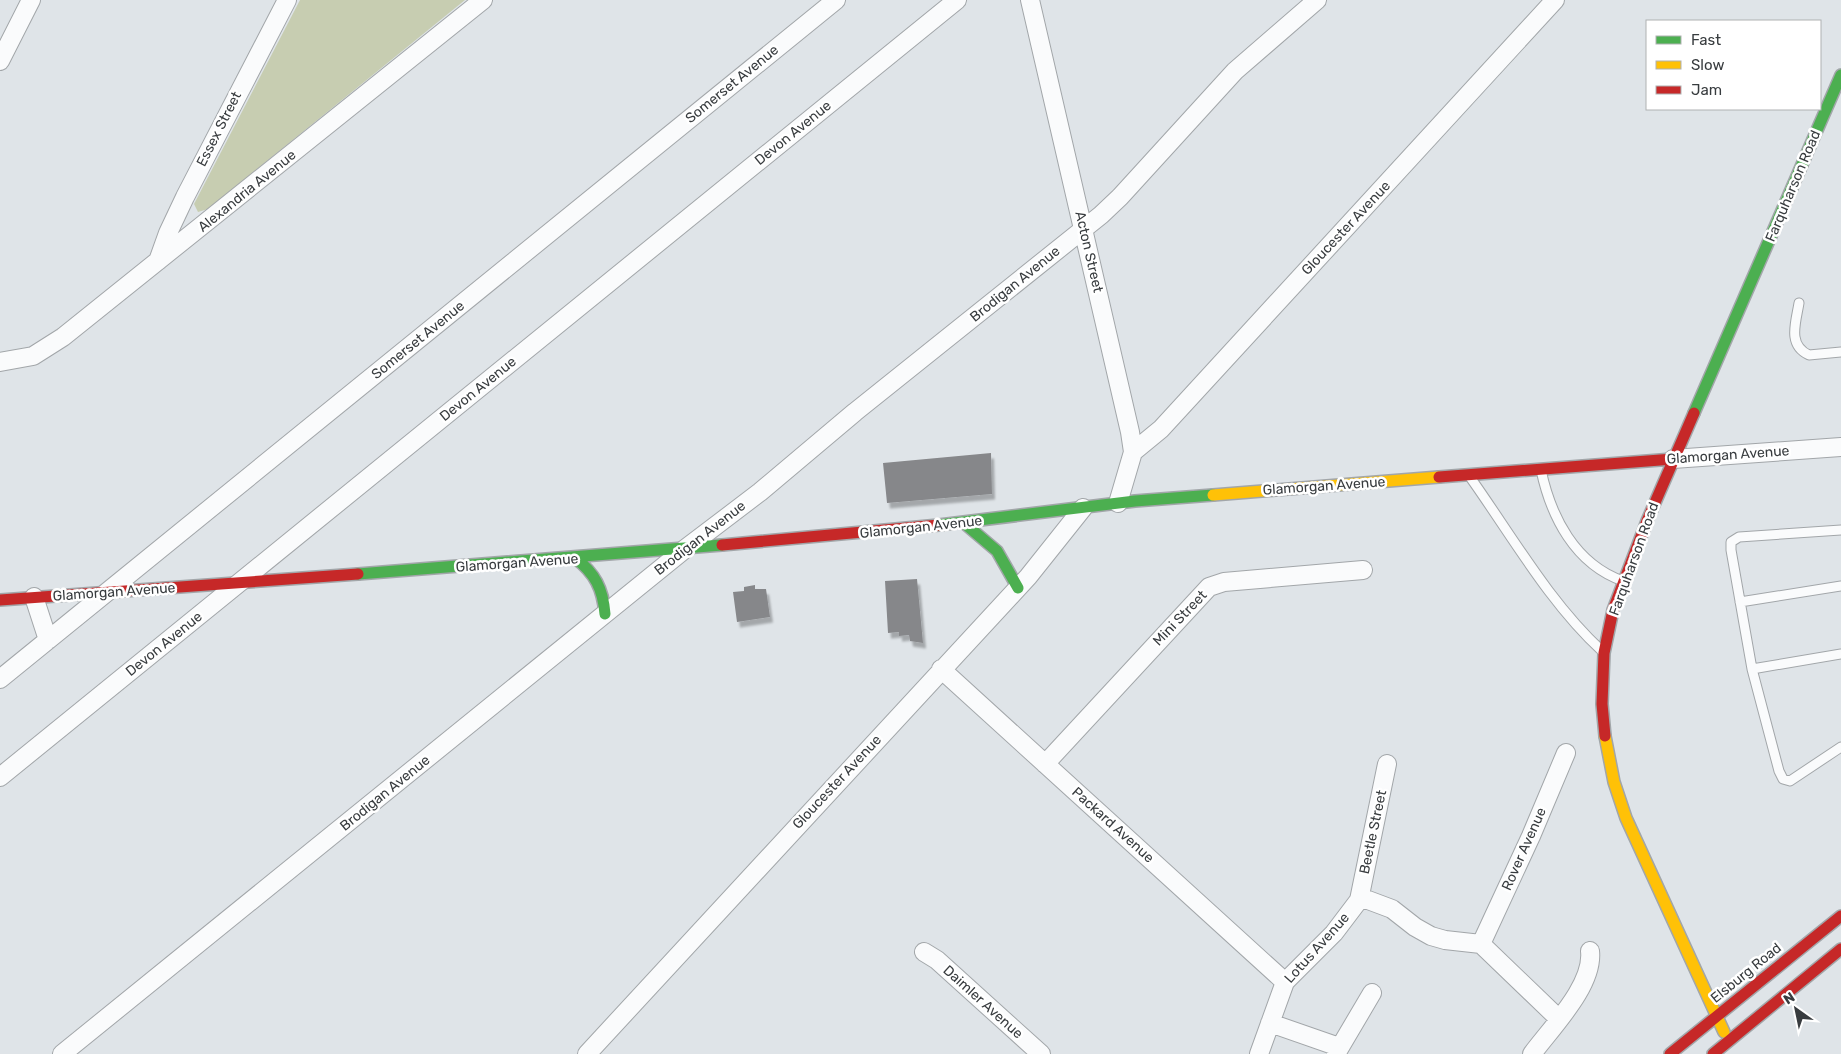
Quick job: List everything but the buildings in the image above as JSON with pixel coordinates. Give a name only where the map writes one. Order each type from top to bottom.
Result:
[{"type":"street","points":[[0,61],[31,0]]},
{"type":"street","name":"Essex Street","points":[[158,261],[184,197],[287,0]]},
{"type":"street","name":"Alexandria Avenue","points":[[0,362],[32,356],[47,348],[483,0]]},
{"type":"street","name":"Somerset Avenue","points":[[0,679],[836,0]]},
{"type":"street","name":"Devon Avenue","points":[[0,777],[957,0]]},
{"type":"street","name":"Acton Street","points":[[1030,0],[1134,452]]},
{"type":"street","name":"Brodigan Avenue","points":[[62,1054],[685,548],[760,492],[862,406],[1084,230],[1120,197],[1235,71],[1317,0]]},
{"type":"street","name":"Gloucester Avenue","points":[[1134,452],[1162,429],[1555,0]]},
{"type":"street","name":"Farquharson Road","points":[[1731,1048],[1626,818],[1614,782],[1606,744],[1602,704],[1604,653],[1623,581],[1673,459],[1841,75]]},
{"type":"street","name":"Glamorgan Avenue","points":[[0,600],[575,558],[964,523],[1118,503],[1841,447]]},
{"type":"street","points":[[1118,503],[1134,452]]},
{"type":"street","name":"Gloucester Avenue","points":[[587,1054],[941,669],[1018,588],[1050,552],[1083,508]]},
{"type":"street","points":[[964,523],[994,546],[1006,563],[1018,588]]},
{"type":"street","points":[[575,558],[589,568],[601,585],[605,614]]},
{"type":"street","name":"Mini Street","points":[[1045,764],[1209,587],[1224,582],[1363,570]]},
{"type":"street","points":[[34,598],[48,640]]},
{"type":"street","name":"Packard Avenue","points":[[941,669],[1284,982]]},
{"type":"street","name":"Rover Avenue","points":[[1481,944],[1566,753]]},
{"type":"street","name":"Beetle Street","points":[[1359,900],[1387,764]]},
{"type":"street","points":[[1359,900],[1379,903],[1392,909],[1415,928],[1432,936],[1445,940],[1481,944],[1558,1018]]},
{"type":"street","name":"Lotus Avenue","points":[[1258,1054],[1284,982],[1334,933],[1359,900]]},
{"type":"street","name":"Elsburg Road","points":[[1670,1054],[1841,916]]},
{"type":"street","points":[[1713,1054],[1731,1048],[1841,949]]},
{"type":"street","points":[[1532,1054],[1586,980],[1591,961],[1590,951]]},
{"type":"street","name":"Daimler Avenue","points":[[924,952],[937,960],[1041,1054]]},
{"type":"street","points":[[1270,1023],[1337,1050],[1372,994]]},
{"type":"lane","points":[[1798,303],[1794,337],[1796,346],[1809,355],[1841,352]]},
{"type":"lane","points":[[1541,470],[1551,507],[1573,544],[1590,562],[1606,574],[1623,581]]},
{"type":"lane","points":[[1468,475],[1548,590],[1575,625],[1604,653]]},
{"type":"lane","points":[[1841,530],[1738,537],[1731,542],[1752,669],[1779,771],[1783,779],[1790,781],[1841,747]]},
{"type":"lane","points":[[1740,602],[1841,586]]},
{"type":"lane","points":[[1752,669],[1841,654]]},
{"type":"green space","points":[[300,0],[465,0],[208,209],[198,212],[194,204]]},
{"type":"traffic: fast","points":[[1694,413],[1841,75]]},
{"type":"traffic: fast","points":[[939,525],[1135,501],[1213,495]]},
{"type":"traffic: fast","points":[[964,523],[997,551],[1018,588]]},
{"type":"traffic: fast","points":[[358,574],[722,545]]},
{"type":"traffic: fast","points":[[575,558],[597,582],[605,614]]},
{"type":"traffic: slow","points":[[1213,495],[1439,477]]},
{"type":"traffic: slow","points":[[1605,736],[1614,782],[1626,818],[1724,1032]]},
{"type":"traffic: jam","points":[[1605,736],[1602,704],[1604,653],[1613,610],[1647,521],[1694,413]]},
{"type":"traffic: jam","points":[[1439,477],[1673,459]]},
{"type":"traffic: jam","points":[[722,545],[939,525]]},
{"type":"traffic: jam","points":[[0,600],[358,574]]},
{"type":"traffic: jam","points":[[1670,1054],[1841,916]]},
{"type":"traffic: jam","points":[[1713,1054],[1841,949]]}]
